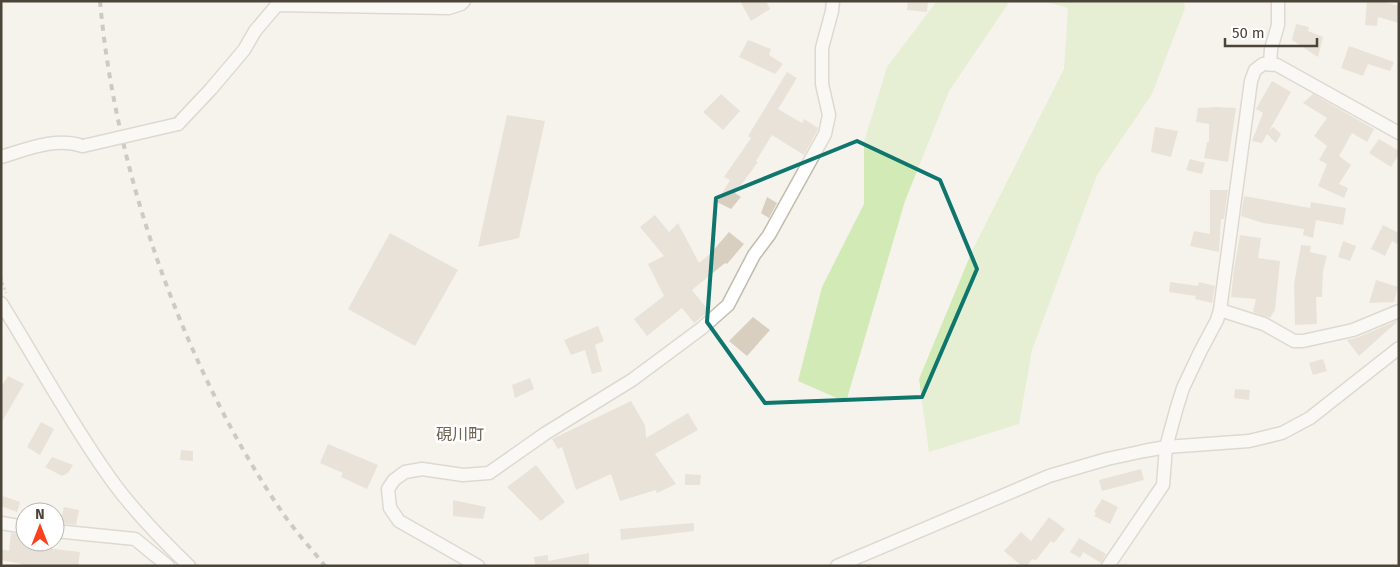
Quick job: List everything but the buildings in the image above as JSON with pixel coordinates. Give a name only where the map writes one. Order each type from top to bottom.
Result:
[{"type":"street","points":[[1,158],[53,142],[72,143],[83,146],[178,124],[244,50],[255,31],[278,5],[450,8],[464,1]]},
{"type":"street","points":[[478,566],[399,521],[390,508],[388,489],[394,480],[405,472],[422,469],[463,475],[489,473],[546,433],[632,380],[702,328],[728,305],[754,255],[769,235],[825,134],[829,114],[822,84],[822,48],[833,1]]},
{"type":"street","points":[[1270,64],[1271,49],[1278,25],[1278,1]]},
{"type":"street","points":[[1108,566],[1163,485],[1166,447],[1183,388],[1217,320],[1220,310],[1251,81],[1258,66],[1277,65],[1399,133]]},
{"type":"street","points":[[1,303],[69,416],[111,479],[163,540],[189,566]]},
{"type":"street","points":[[1220,310],[1264,324],[1294,341],[1303,341],[1353,330],[1399,311]]},
{"type":"street","points":[[836,566],[1050,476],[1107,459],[1166,447],[1249,441],[1282,433],[1310,418],[1399,348]]},
{"type":"street","points":[[1,523],[15,525]]},
{"type":"street","points":[[65,532],[135,539],[168,566]]},
{"type":"highlighted area","points":[[857,141],[940,180],[977,269],[922,397],[765,403],[707,322],[716,198]]},
{"type":"green space","points":[[937,1],[1010,1],[949,91],[905,201],[846,402],[798,381],[822,287],[864,204],[864,142],[887,67]]},
{"type":"green space","points":[[1044,1],[1184,1],[1185,8],[1152,94],[1097,175],[1032,350],[1019,424],[929,452],[919,379],[973,249],[1064,69],[1068,8]]},
{"type":"railway","points":[[100,1],[108,66],[121,133],[138,200],[160,266],[185,331],[213,394],[245,453],[285,516],[325,566]]},
{"type":"district","name":"硯川町","points":[[460,434]]}]
